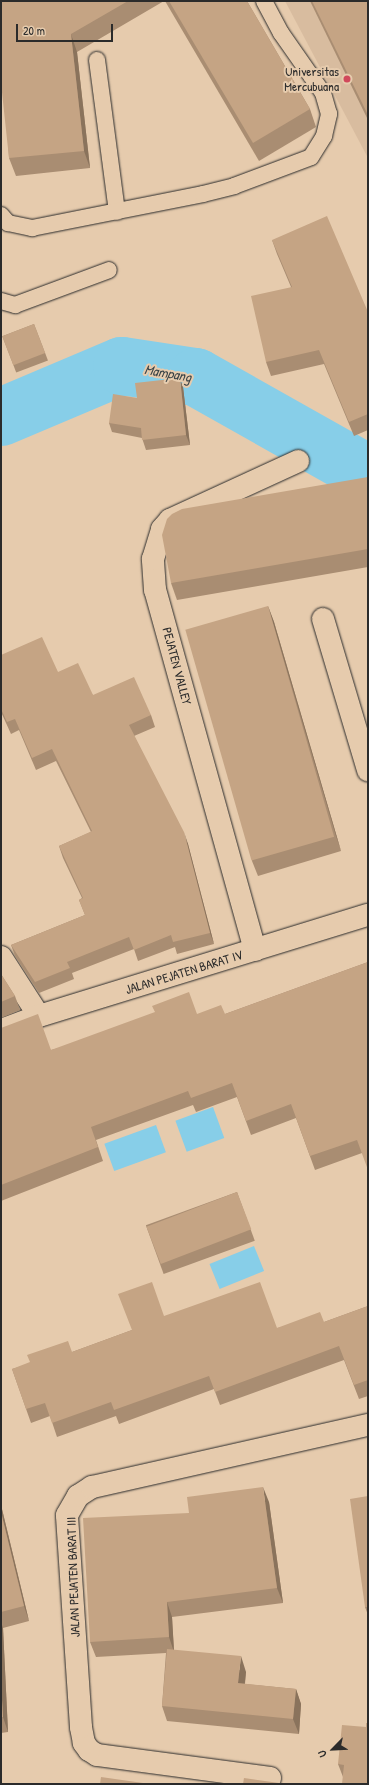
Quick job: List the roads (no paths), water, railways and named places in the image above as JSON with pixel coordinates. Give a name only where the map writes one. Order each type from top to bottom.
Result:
[{"type":"street","name":"PEJATEN VALLEY","points":[[255,950],[156,590],[152,559],[162,529],[170,520],[298,461]]},
{"type":"street","points":[[323,619],[368,770]]},
{"type":"street","name":"JALAN PEJATEN BARAT IV","points":[[1,1030],[39,1016],[368,915]]},
{"type":"street","points":[[1,957],[39,1016]]},
{"type":"street","name":"JALAN PEJATEN BARAT III","points":[[270,1778],[97,1755],[89,1750],[84,1743],[81,1727],[68,1515],[78,1496],[92,1487],[368,1425]]},
{"type":"lane","points":[[1,215],[8,223],[32,228],[117,212],[234,186],[311,157],[324,136],[329,114],[323,93],[281,32],[264,1]]},
{"type":"lane","points":[[97,60],[117,212]]},
{"type":"lane","points":[[1,301],[15,304],[109,270]]},
{"type":"water","points":[[213,1107],[224,1138],[187,1152],[175,1121]]},
{"type":"water","points":[[156,1125],[166,1152],[114,1171],[104,1144]]},
{"type":"water","points":[[254,1246],[264,1271],[220,1289],[209,1264]]},
{"type":"waterway","name":"Mampang","points":[[1,417],[122,366],[196,377],[368,474]]},
{"type":"place","name":"Universitas Mercubuana","points":[[347,79]]}]
